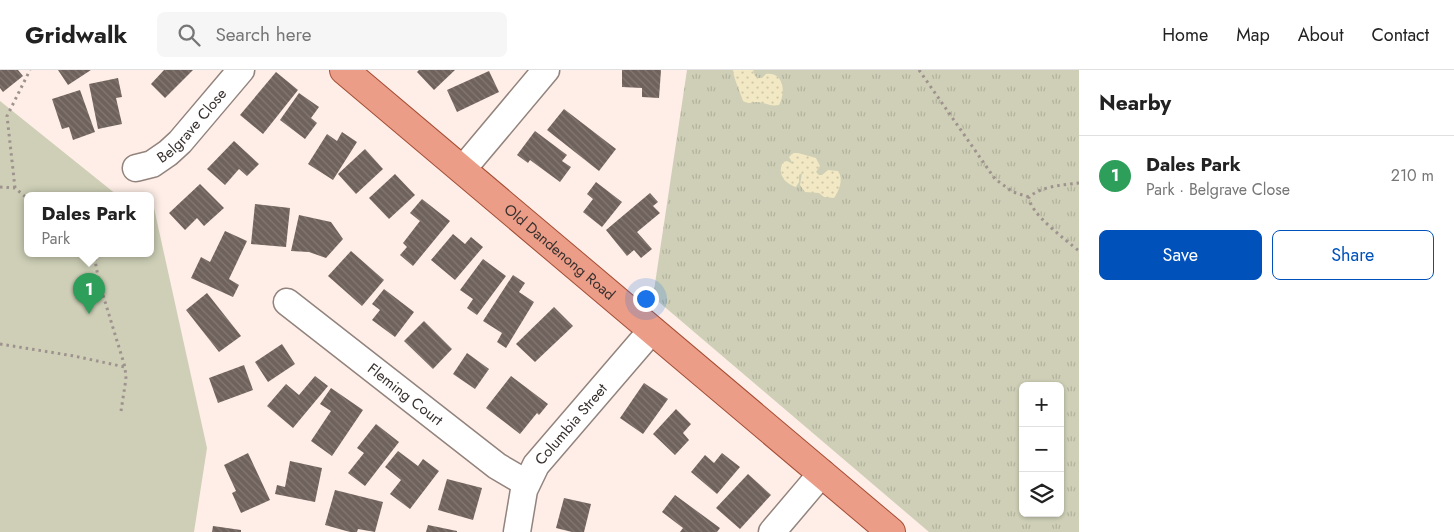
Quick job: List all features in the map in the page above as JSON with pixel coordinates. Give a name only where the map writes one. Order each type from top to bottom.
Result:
[{"type":"main road","name":"Old Dandenong Road","points":[[344,70],[891,532]]},
{"type":"street","name":"Belgrave Close","points":[[136,168],[152,164],[180,142],[241,70]]},
{"type":"street","points":[[462,170],[546,70]]},
{"type":"street","name":"Fleming Court","points":[[287,302],[497,466],[526,483]]},
{"type":"street","name":"Columbia Street","points":[[517,532],[526,483],[536,465],[652,330]]},
{"type":"street","points":[[772,532],[822,473]]},
{"type":"path","points":[[15,188],[8,116],[30,70]]},
{"type":"path","points":[[919,70],[994,179],[1013,192],[1029,197]]},
{"type":"path","points":[[1029,197],[1034,193],[1052,187],[1079,183]]},
{"type":"path","points":[[0,187],[15,188],[24,196]]},
{"type":"path","points":[[1029,197],[1029,202],[1035,211],[1079,251]]},
{"type":"path","points":[[92,257],[95,260],[99,282],[125,367],[126,379],[121,411]]},
{"type":"path","points":[[0,344],[74,356],[125,367]]},
{"type":"green space","points":[[687,70],[1079,70],[1079,532],[929,532],[653,297]]},
{"type":"green space","points":[[0,101],[113,192],[24,192],[24,257],[154,257],[154,208],[207,448],[194,532],[0,532]]},
{"type":"sand","points":[[733,70],[753,70],[755,76],[759,78],[766,74],[777,76],[783,89],[779,105],[743,101]]},
{"type":"sand","points":[[793,153],[816,158],[820,166],[816,172],[819,175],[828,170],[838,171],[841,181],[834,198],[824,197],[819,193],[805,192],[800,185],[802,173],[799,175],[799,182],[796,187],[783,178],[781,166],[783,162],[787,161],[793,164],[789,157]]},
{"type":"building","points":[[0,70],[18,70],[23,76],[3,92],[0,88]]},
{"type":"building","points":[[58,70],[91,70],[68,85]]},
{"type":"building","points":[[164,70],[193,70],[165,98],[151,84]]},
{"type":"building","points":[[419,70],[455,70],[434,90],[417,72]]},
{"type":"building","points":[[622,70],[661,70],[659,98],[642,97],[642,88],[622,87]]},
{"type":"building","points":[[489,71],[499,92],[457,112],[447,90]]},
{"type":"building","points":[[276,72],[298,90],[263,134],[240,115]]},
{"type":"building","points":[[118,78],[122,97],[116,98],[122,124],[98,129],[89,84]]},
{"type":"building","points":[[80,90],[95,132],[73,140],[69,127],[62,129],[52,99]]},
{"type":"building","points":[[299,93],[319,107],[311,118],[317,123],[305,139],[280,120]]},
{"type":"building","points":[[564,109],[616,149],[599,171],[547,130]]},
{"type":"building","points":[[535,131],[567,155],[562,161],[571,167],[560,182],[530,160],[528,163],[517,155]]},
{"type":"building","points":[[342,132],[357,142],[333,180],[308,164],[327,134],[337,141]]},
{"type":"building","points":[[234,141],[259,164],[247,176],[239,169],[225,185],[207,169]]},
{"type":"building","points":[[365,149],[383,169],[356,194],[338,174]]},
{"type":"building","points":[[395,174],[415,195],[389,219],[369,198]]},
{"type":"building","points":[[596,182],[622,202],[602,227],[583,212],[593,199],[587,194]]},
{"type":"building","points":[[200,184],[224,208],[204,226],[197,218],[185,230],[169,213]]},
{"type":"building","points":[[650,193],[658,202],[653,206],[660,213],[637,232],[652,249],[641,258],[634,250],[627,256],[606,230]]},
{"type":"building","points":[[422,199],[450,221],[413,266],[400,255],[407,247],[403,243],[420,221],[410,213]]},
{"type":"building","points":[[255,204],[290,208],[286,247],[251,244]]},
{"type":"building","points":[[299,215],[331,222],[343,239],[326,258],[309,252],[291,251]]},
{"type":"building","points":[[225,231],[247,241],[229,279],[239,285],[233,297],[191,278],[201,257],[210,262]]},
{"type":"building","points":[[453,234],[465,244],[471,237],[483,247],[455,280],[431,260]]},
{"type":"building","points":[[351,251],[384,280],[362,306],[328,276]]},
{"type":"building","points":[[483,259],[506,276],[477,315],[467,308],[473,299],[460,290]]},
{"type":"building","points":[[513,275],[525,283],[519,292],[534,302],[506,348],[497,342],[502,333],[483,321]]},
{"type":"building","points":[[384,289],[414,312],[395,337],[372,320],[380,310],[372,304]]},
{"type":"building","points":[[207,293],[241,336],[219,352],[186,310]]},
{"type":"building","points":[[554,307],[573,326],[535,362],[516,344]]},
{"type":"building","points":[[424,321],[452,349],[433,369],[404,341]]},
{"type":"building","points":[[282,344],[295,364],[268,382],[255,362]]},
{"type":"building","points":[[467,353],[489,369],[475,389],[453,374]]},
{"type":"building","points":[[244,365],[253,390],[218,403],[209,378]]},
{"type":"building","points":[[315,376],[328,386],[293,428],[267,406],[286,384],[299,395]]},
{"type":"building","points":[[511,376],[548,404],[539,415],[537,413],[520,434],[486,408]]},
{"type":"building","points":[[644,383],[668,399],[643,434],[620,418]]},
{"type":"building","points":[[331,388],[363,410],[332,456],[311,441],[331,411],[320,404]]},
{"type":"building","points":[[676,409],[691,424],[683,433],[689,440],[675,455],[653,434]]},
{"type":"building","points":[[376,424],[399,442],[365,486],[348,473],[364,453],[357,448]]},
{"type":"building","points":[[398,451],[418,466],[423,459],[439,471],[410,509],[390,494],[401,480],[385,467]]},
{"type":"building","points":[[248,453],[270,500],[241,513],[232,493],[236,491],[224,465]]},
{"type":"building","points":[[722,453],[740,467],[717,494],[691,472],[705,455],[714,463]]},
{"type":"building","points":[[290,461],[322,468],[315,502],[275,494],[277,485],[285,487]]},
{"type":"building","points":[[748,474],[771,495],[740,529],[716,508]]},
{"type":"building","points":[[447,479],[482,488],[473,520],[438,510]]},
{"type":"building","points":[[335,490],[383,502],[375,532],[358,529],[357,532],[350,532],[325,525]]},
{"type":"building","points":[[675,495],[720,528],[717,532],[680,532],[683,528],[662,512]]},
{"type":"building","points":[[564,498],[591,504],[584,532],[572,532],[556,528]]},
{"type":"building","points":[[428,525],[457,531],[457,532],[426,532]]},
{"type":"building","points":[[213,526],[241,530],[241,532],[212,532]]},
{"type":"place","name":"Dales Park","points":[[89,314]]}]
